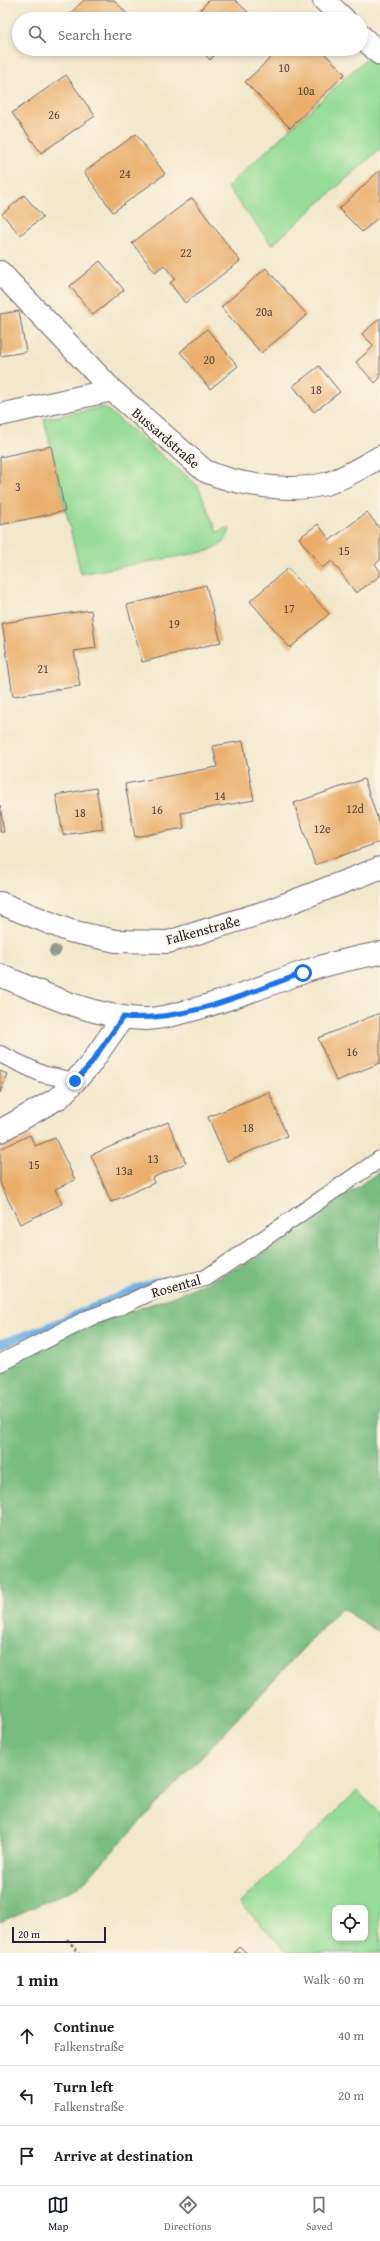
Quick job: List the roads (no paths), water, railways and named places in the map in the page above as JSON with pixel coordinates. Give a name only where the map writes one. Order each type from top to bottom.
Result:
[{"type":"street","points":[[324,0],[337,12]]},
{"type":"street","points":[[368,43],[380,54]]},
{"type":"street","name":"Bussardstraße","points":[[0,272],[112,390],[201,469],[216,476],[267,486],[312,487],[340,478],[380,457]]},
{"type":"street","points":[[0,415],[112,390]]},
{"type":"street","name":"Falkenstraße","points":[[0,903],[70,931],[116,941],[168,942],[268,911],[380,868]]},
{"type":"street","points":[[0,975],[52,998],[123,1017],[146,1019],[169,1016],[235,998],[303,973],[380,953]]},
{"type":"street","points":[[0,1131],[60,1097],[89,1066],[123,1017]]},
{"type":"lane","points":[[0,1054],[42,1074],[75,1081]]},
{"type":"lane","name":"Rosental","points":[[0,1363],[89,1318],[160,1288],[206,1278],[380,1159]]},
{"type":"waterway","points":[[0,1344],[47,1328],[139,1288],[158,1282]]}]
